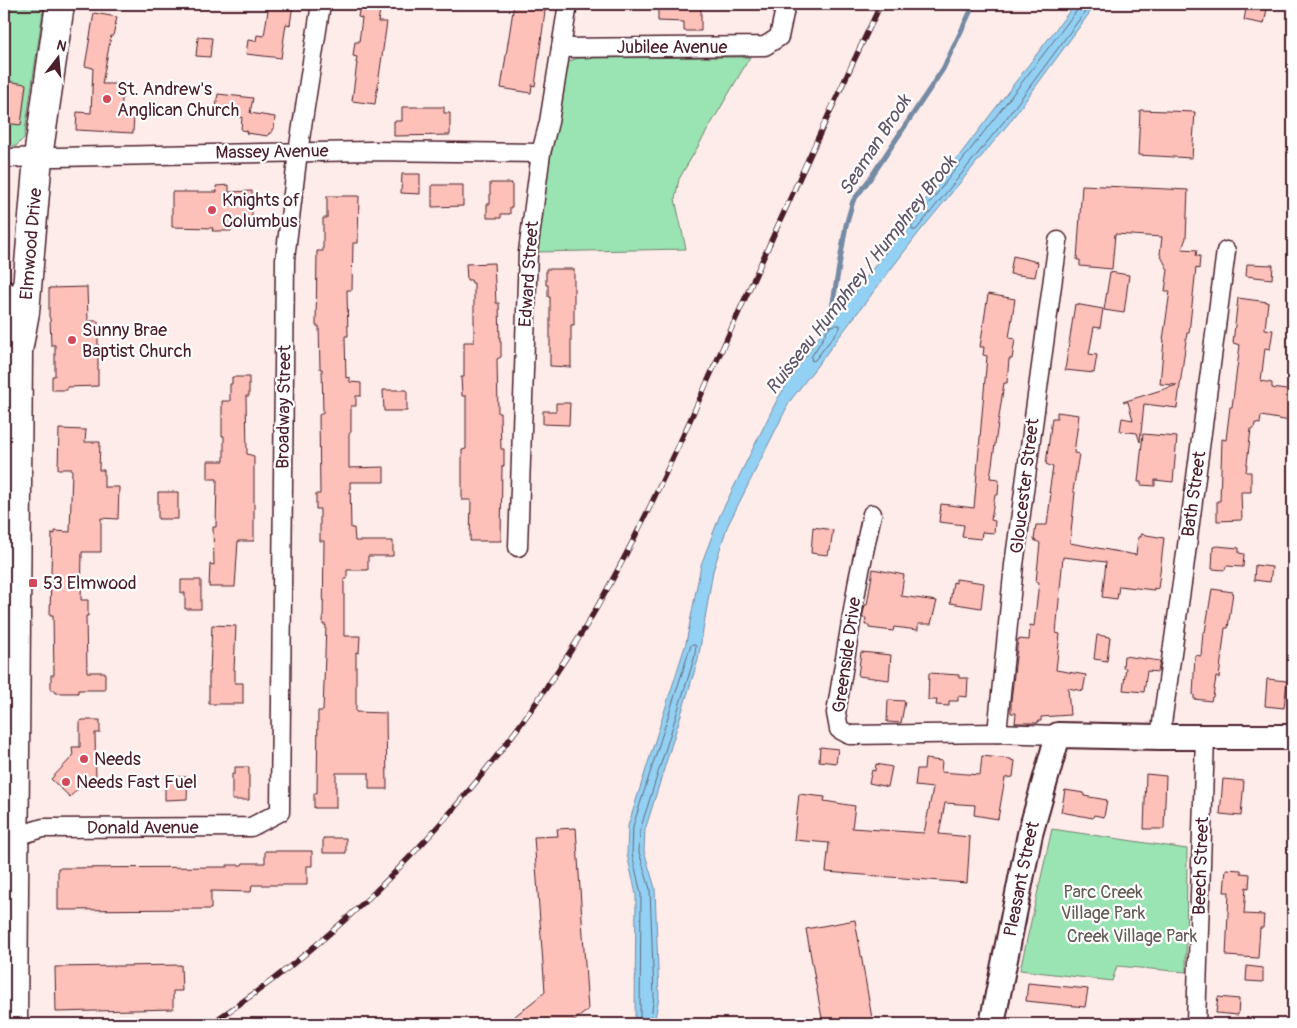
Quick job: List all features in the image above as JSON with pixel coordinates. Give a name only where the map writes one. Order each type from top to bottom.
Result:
[{"type":"main road","name":"Elmwood Drive","points":[[13,1024],[9,839],[10,479],[18,351],[25,312],[38,157],[60,4]]},
{"type":"street","name":"Broadway Street","points":[[280,812],[285,259],[298,152],[321,4]]},
{"type":"street","name":"Edward Street","points":[[518,547],[528,252],[541,153],[549,122],[568,4]]},
{"type":"street","name":"Jubilee Avenue","points":[[561,48],[764,46],[779,37],[786,4]]},
{"type":"street","name":"Massey Avenue","points":[[4,158],[371,150],[541,153]]},
{"type":"street","name":"Gloucester Street","points":[[997,732],[1014,565],[1058,241]]},
{"type":"street","name":"Bath Street","points":[[1160,737],[1226,251]]},
{"type":"street","points":[[4,293],[18,351]]},
{"type":"street","name":"Greenside Drive","points":[[872,514],[858,580],[836,713],[840,729],[850,735],[997,732]]},
{"type":"street","points":[[997,732],[1160,737],[1293,737]]},
{"type":"street","name":"Pleasant Street","points":[[992,1024],[1030,834],[1058,735]]},
{"type":"street","name":"Beech Street","points":[[1196,1024],[1205,737]]},
{"type":"street","name":"Donald Avenue","points":[[9,839],[43,828],[251,827],[280,812]]},
{"type":"green space","points":[[4,4],[44,4],[24,138],[16,146],[4,146]]},
{"type":"green space","points":[[750,57],[679,179],[675,199],[686,249],[537,252],[546,177],[559,118],[567,65],[570,61],[578,58]]},
{"type":"green space","name":"Parc Creek Village Park","points":[[1052,829],[1187,849],[1186,972],[1117,966],[1112,981],[1020,970]]},
{"type":"water","points":[[1075,4],[1094,4],[1091,11],[1009,123],[917,235],[790,401],[727,527],[713,571],[698,660],[645,830],[644,851],[655,888],[659,997],[654,1024],[632,1024],[635,1019],[636,894],[627,854],[628,826],[686,643],[701,565],[720,515],[778,398],[821,333],[824,320],[833,321]]},
{"type":"building","points":[[269,4],[293,4],[290,25],[286,24],[281,58],[246,54],[248,40],[256,41],[257,35],[264,36]]},
{"type":"building","points":[[360,4],[381,4],[378,22],[387,22],[375,104],[352,101],[357,63],[357,57],[353,56],[355,42],[359,42],[362,18],[358,17]]},
{"type":"building","points":[[514,4],[546,4],[535,86],[532,85],[531,93],[501,88]]},
{"type":"building","points":[[658,4],[701,4],[701,31],[684,31],[684,22],[658,21]]},
{"type":"building","points":[[1247,4],[1268,4],[1264,24],[1244,20]]},
{"type":"building","points":[[94,13],[117,17],[113,36],[111,36],[102,84],[123,84],[121,114],[134,115],[133,133],[76,130],[77,112],[91,113],[93,68],[85,66]]},
{"type":"building","points":[[198,37],[212,38],[210,57],[196,56]]},
{"type":"building","points":[[6,81],[26,84],[21,125],[4,123]]},
{"type":"building","points":[[218,94],[253,98],[250,113],[275,117],[272,133],[269,133],[268,136],[246,133],[247,131],[241,130],[242,117],[215,114]]},
{"type":"building","points":[[402,107],[444,107],[444,113],[450,113],[450,135],[394,136],[394,121],[402,121]]},
{"type":"building","points":[[1140,110],[1195,112],[1192,158],[1138,155]]},
{"type":"building","points":[[402,174],[420,174],[420,194],[401,193]]},
{"type":"building","points":[[490,183],[512,183],[512,207],[510,207],[510,214],[501,214],[501,218],[487,218],[487,204],[490,204]]},
{"type":"building","name":"Knights of Columbus","points":[[229,185],[229,192],[252,191],[252,228],[231,228],[231,231],[212,231],[213,228],[172,227],[172,192],[217,192],[216,186]]},
{"type":"building","points":[[432,185],[463,185],[463,206],[432,207]]},
{"type":"building","points":[[1082,185],[1188,190],[1186,238],[1182,249],[1197,250],[1196,256],[1200,256],[1199,269],[1196,268],[1189,333],[1187,333],[1177,408],[1144,404],[1140,442],[1137,433],[1120,431],[1122,418],[1133,420],[1128,402],[1123,402],[1177,385],[1160,384],[1163,340],[1170,291],[1165,291],[1168,270],[1160,254],[1162,237],[1115,234],[1112,269],[1080,266],[1080,260],[1077,260]]},
{"type":"building","points":[[327,196],[359,196],[358,243],[353,243],[352,290],[347,290],[348,336],[345,336],[346,378],[350,377],[350,382],[361,383],[361,396],[356,396],[356,406],[351,406],[349,468],[384,467],[384,482],[350,482],[351,528],[354,528],[355,541],[393,541],[393,556],[368,556],[368,570],[347,570],[347,579],[344,579],[344,636],[360,636],[359,653],[356,652],[356,712],[386,713],[387,789],[369,789],[369,773],[336,773],[336,808],[314,808],[314,793],[317,793],[318,711],[323,711],[326,625],[323,625],[324,541],[320,541],[320,509],[316,509],[316,494],[320,494],[319,415],[323,413],[319,326],[316,326],[317,251],[323,251],[323,218],[327,218]]},
{"type":"building","points":[[1013,256],[1038,262],[1035,277],[1010,274]]},
{"type":"building","points":[[494,263],[496,303],[499,303],[501,342],[501,357],[497,359],[498,413],[500,413],[501,449],[504,449],[501,541],[470,541],[471,500],[462,500],[462,450],[466,449],[466,396],[462,396],[461,377],[464,377],[464,342],[474,342],[474,283],[471,280],[467,280],[466,264]]},
{"type":"building","points":[[1247,264],[1273,265],[1272,279],[1246,276]]},
{"type":"building","points":[[546,269],[574,269],[574,325],[571,325],[571,367],[550,366],[550,297],[548,297],[548,285],[546,285]]},
{"type":"building","points":[[1110,272],[1129,275],[1124,313],[1104,310]]},
{"type":"building","name":"Sunny Brae Baptist Church","points":[[87,287],[88,321],[98,321],[98,386],[67,387],[67,390],[52,390],[52,376],[55,376],[55,345],[51,345],[49,288]]},
{"type":"building","points":[[988,294],[1015,299],[1009,338],[1015,339],[1012,359],[1009,359],[1007,383],[1004,383],[990,478],[999,479],[998,495],[995,495],[991,520],[995,521],[994,533],[982,532],[981,539],[962,537],[964,525],[939,522],[941,504],[974,508],[987,356],[983,355],[984,347],[980,347]]},
{"type":"building","points":[[1238,298],[1268,302],[1265,329],[1273,330],[1270,349],[1265,348],[1261,381],[1272,383],[1272,388],[1293,391],[1293,412],[1290,421],[1261,416],[1260,424],[1255,423],[1254,429],[1251,429],[1246,472],[1251,472],[1251,492],[1241,492],[1242,520],[1217,521],[1217,501],[1220,501],[1222,439],[1226,440],[1240,345],[1233,343]]},
{"type":"building","points":[[1075,304],[1103,309],[1100,328],[1094,327],[1089,354],[1097,355],[1094,373],[1065,370]]},
{"type":"building","points":[[232,377],[249,377],[249,396],[246,396],[247,454],[254,456],[254,541],[238,541],[235,587],[209,587],[210,564],[214,565],[213,527],[216,527],[217,479],[208,479],[208,461],[224,461],[222,401],[230,401]]},
{"type":"building","points":[[383,390],[407,390],[407,411],[384,411]]},
{"type":"building","points":[[556,403],[570,403],[569,425],[543,424],[543,411],[556,411]]},
{"type":"building","points":[[1057,412],[1079,415],[1074,453],[1079,454],[1073,491],[1075,492],[1070,543],[1136,555],[1138,537],[1141,537],[1141,534],[1164,538],[1158,589],[1119,586],[1117,599],[1102,597],[1106,562],[1063,557],[1056,633],[1060,634],[1056,670],[1086,675],[1083,691],[1068,688],[1070,715],[1041,717],[1041,721],[1038,721],[1038,723],[1015,723],[1016,713],[1011,713],[1011,701],[1018,639],[1029,640],[1030,625],[1034,626],[1039,582],[1036,582],[1040,543],[1034,540],[1036,525],[1047,525],[1053,467],[1046,464],[1052,418],[1057,418]]},
{"type":"building","points":[[59,429],[86,430],[85,442],[100,442],[99,470],[104,470],[104,487],[119,487],[118,519],[101,518],[101,552],[82,552],[81,600],[88,600],[88,616],[86,616],[87,672],[105,672],[105,690],[78,690],[78,693],[55,693],[55,690],[51,690],[51,675],[54,675],[53,615],[50,615],[52,533],[55,534],[55,531],[70,532],[72,469],[58,469]]},
{"type":"building","points":[[1143,434],[1177,437],[1173,482],[1155,480],[1155,486],[1141,485],[1141,482],[1138,482]]},
{"type":"building","points":[[158,492],[178,492],[178,519],[158,519]]},
{"type":"building","points":[[813,527],[833,530],[828,555],[811,553]]},
{"type":"building","points":[[1213,547],[1239,548],[1239,553],[1244,554],[1243,567],[1226,566],[1225,570],[1212,569]]},
{"type":"building","points":[[1255,565],[1272,567],[1270,582],[1254,580]]},
{"type":"building","points":[[873,569],[904,575],[901,596],[937,601],[931,624],[918,624],[918,630],[894,627],[893,631],[869,628],[869,625],[865,625],[866,618],[862,618],[865,605],[867,605]]},
{"type":"building","points":[[956,579],[984,583],[981,608],[950,603],[953,582],[956,583]]},
{"type":"building","points":[[181,580],[201,580],[201,609],[185,609],[185,593],[181,593]]},
{"type":"building","points":[[1212,589],[1233,592],[1228,628],[1225,628],[1219,678],[1216,677],[1211,701],[1194,699],[1193,695],[1195,655],[1201,656],[1203,632],[1205,632]]},
{"type":"building","points":[[212,625],[236,626],[235,683],[243,683],[243,704],[209,704]]},
{"type":"building","points":[[1097,635],[1110,637],[1107,661],[1094,659]]},
{"type":"building","points":[[861,652],[891,655],[889,680],[858,676]]},
{"type":"building","points":[[1124,656],[1160,661],[1158,672],[1147,671],[1144,692],[1123,690],[1126,668],[1123,668]]},
{"type":"building","points":[[929,673],[959,675],[959,678],[968,678],[967,697],[958,696],[958,701],[949,701],[949,706],[936,705],[937,700],[928,700]]},
{"type":"building","points":[[1267,679],[1287,681],[1284,708],[1265,706]]},
{"type":"building","points":[[888,700],[905,701],[901,723],[887,722]]},
{"type":"building","points":[[100,720],[100,733],[95,733],[96,781],[85,781],[70,797],[51,779],[73,756],[72,747],[80,747],[80,721]]},
{"type":"building","points":[[820,747],[838,749],[836,763],[819,761]]},
{"type":"building","points":[[982,756],[1015,761],[1013,777],[1005,778],[998,819],[974,815],[975,805],[945,803],[939,834],[970,837],[967,883],[826,872],[829,843],[794,840],[799,794],[825,797],[824,801],[855,806],[852,828],[924,833],[933,788],[915,786],[917,769],[924,769],[925,759],[942,761],[941,772],[980,775]]},
{"type":"building","points":[[876,764],[892,767],[888,787],[869,783],[872,770],[875,771]]},
{"type":"building","points":[[235,767],[249,767],[249,800],[232,800],[232,774],[235,774]]},
{"type":"building","points":[[1146,774],[1166,776],[1164,829],[1144,829]]},
{"type":"building","points":[[165,777],[188,777],[187,799],[165,800]]},
{"type":"building","points":[[1223,779],[1244,781],[1241,816],[1220,814]]},
{"type":"building","points":[[1065,790],[1107,800],[1104,817],[1094,815],[1093,818],[1061,812]]},
{"type":"building","points":[[576,828],[588,1010],[570,1024],[505,1024],[545,992],[534,837],[558,836],[557,829]]},
{"type":"building","points":[[323,838],[346,838],[346,853],[323,853]]},
{"type":"building","points":[[265,851],[312,851],[312,866],[307,866],[307,885],[252,885],[251,892],[211,891],[211,909],[58,910],[58,868],[227,867],[227,865],[242,865],[243,863],[265,863]]},
{"type":"building","points":[[1226,869],[1241,870],[1241,873],[1250,874],[1249,888],[1246,887],[1244,914],[1264,915],[1263,928],[1260,928],[1258,958],[1226,956],[1229,892],[1224,892]]},
{"type":"building","points":[[855,920],[873,1024],[823,1024],[806,929]]},
{"type":"building","points":[[181,965],[182,991],[173,991],[173,1009],[56,1012],[55,967]]},
{"type":"building","points":[[1247,966],[1263,968],[1263,982],[1246,981]]},
{"type":"building","points":[[1028,983],[1088,989],[1085,1007],[1026,1001]]},
{"type":"building","points":[[1218,997],[1239,999],[1238,1015],[1216,1013]]},
{"type":"waterway","name":"Seaman Brook","points":[[829,326],[846,225],[853,201],[943,69],[974,4]]},
{"type":"railway","points":[[210,1024],[263,987],[314,947],[408,859],[452,811],[493,761],[532,709],[568,655],[608,588],[661,484],[815,143],[881,4]]},
{"type":"place","name":"St. Andrew's Anglican Church","points":[[107,99]]},
{"type":"place","name":"Knights of Columbus","points":[[212,210]]},
{"type":"place","name":"Sunny Brae Baptist Church","points":[[72,340]]},
{"type":"place","name":"53 Elmwood","points":[[33,583]]},
{"type":"place","name":"Needs","points":[[84,759]]},
{"type":"place","name":"Needs Fast Fuel","points":[[66,782]]},
{"type":"water label","name":"Ruisseau Humphrey / Humphrey Brook","points":[[861,275]]},
{"type":"park label","name":"Creek Village Park","points":[[1132,936]]}]
